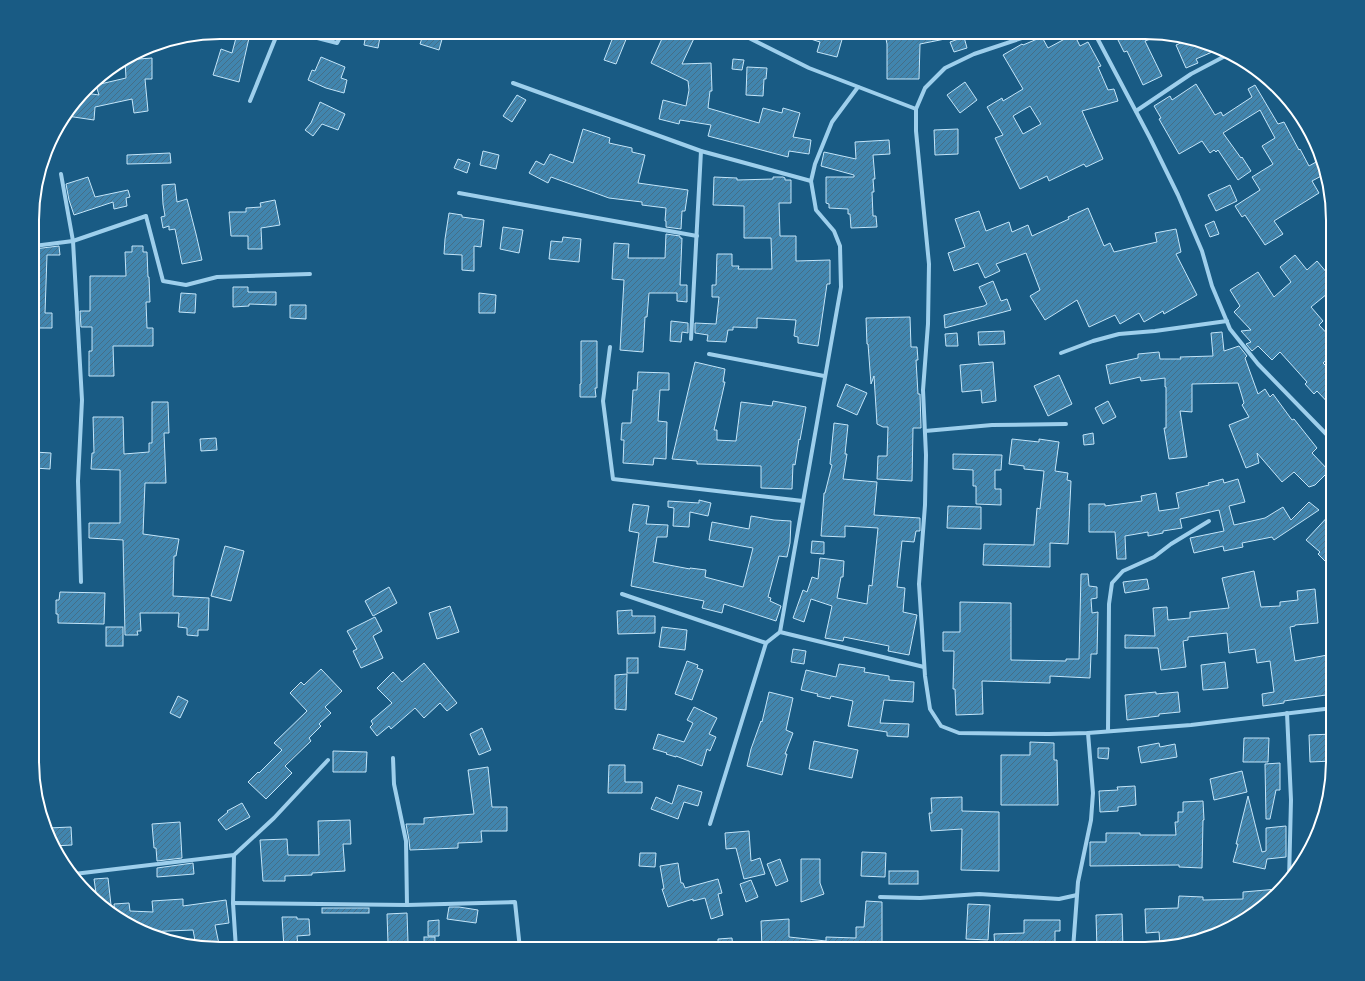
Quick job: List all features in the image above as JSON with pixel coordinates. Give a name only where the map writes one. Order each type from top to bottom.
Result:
[{"type":"street","points":[[250,101],[275,39]]},
{"type":"street","points":[[319,39],[337,44],[340,39]]},
{"type":"street","points":[[751,39],[809,68],[916,109]]},
{"type":"street","points":[[1019,39],[974,54],[945,68],[925,88],[916,109],[916,131],[929,264],[928,324],[923,390],[926,455],[925,505],[919,584],[924,667],[930,709],[941,726],[959,733],[1049,734],[1088,733],[1191,725],[1326,709]]},
{"type":"street","points":[[1098,39],[1178,195],[1202,251],[1212,286],[1230,328],[1258,364],[1326,434]]},
{"type":"street","points":[[1136,111],[1191,74],[1223,57]]},
{"type":"street","points":[[513,83],[701,151],[811,181]]},
{"type":"street","points":[[710,824],[766,643],[780,632],[824,376],[841,287],[840,246],[834,231],[816,210],[811,181],[832,122],[858,87]]},
{"type":"street","points":[[691,340],[701,151]]},
{"type":"street","points":[[61,174],[73,241],[82,400],[78,481],[82,582]]},
{"type":"street","points":[[459,193],[697,236]]},
{"type":"street","points":[[39,245],[73,241],[146,216],[163,281],[186,285],[217,276],[310,274]]},
{"type":"street","points":[[1061,353],[1093,341],[1119,334],[1155,331],[1227,321]]},
{"type":"street","points":[[610,347],[603,401],[613,479],[803,501]]},
{"type":"street","points":[[709,354],[824,376]]},
{"type":"street","points":[[925,431],[992,425],[1066,424]]},
{"type":"street","points":[[1108,731],[1108,604],[1112,583],[1123,571],[1154,557],[1171,544],[1209,521]]},
{"type":"street","points":[[622,594],[766,643]]},
{"type":"street","points":[[780,632],[924,667]]},
{"type":"street","points":[[1287,713],[1291,800],[1289,871]]},
{"type":"street","points":[[1074,942],[1078,882],[1091,820],[1093,793],[1088,733]]},
{"type":"street","points":[[393,758],[394,784],[406,841],[407,905]]},
{"type":"street","points":[[78,873],[234,855],[274,818],[328,760]]},
{"type":"street","points":[[234,855],[233,904],[236,942]]},
{"type":"street","points":[[880,897],[920,898],[979,894],[1059,899],[1077,895]]},
{"type":"street","points":[[233,904],[407,905],[515,902],[519,942]]},
{"type":"building","points":[[236,39],[249,39],[239,82],[213,75],[221,49],[232,53]]},
{"type":"building","points":[[365,39],[380,39],[378,48],[364,45]]},
{"type":"building","points":[[422,39],[442,39],[439,50],[420,44]]},
{"type":"building","points":[[612,39],[626,39],[616,64],[604,60]]},
{"type":"building","points":[[662,39],[694,39],[682,64],[711,63],[712,91],[710,91],[708,108],[759,123],[763,108],[782,113],[783,108],[800,113],[793,137],[811,140],[809,154],[789,151],[788,157],[708,136],[711,125],[680,120],[679,124],[659,119],[663,100],[686,106],[689,90],[688,81],[651,63]]},
{"type":"building","points":[[811,39],[842,39],[837,57],[817,52],[820,42]]},
{"type":"building","points":[[886,39],[945,39],[920,44],[919,79],[887,79]]},
{"type":"building","points":[[958,39],[965,39],[967,48],[954,52],[950,42]]},
{"type":"building","points":[[1037,39],[1043,39],[1048,48],[1065,39],[1076,39],[1080,46],[1088,42],[1101,66],[1098,67],[1108,90],[1114,89],[1118,101],[1082,111],[1103,159],[1086,167],[1084,164],[1049,181],[1047,176],[1020,189],[995,138],[1003,135],[987,107],[1002,98],[1003,101],[1023,89],[1003,55],[1022,44],[1023,45]],"holes":[[[1030,106],[1041,124],[1023,134],[1013,116]]]},
{"type":"building","points":[[1118,39],[1150,39],[1145,41],[1162,76],[1143,85],[1127,51],[1124,52]]},
{"type":"building","points":[[1182,42],[1212,52],[1196,59],[1198,63],[1186,68],[1176,45]]},
{"type":"building","points":[[321,57],[345,67],[341,78],[347,80],[344,93],[326,88],[308,80],[312,70],[315,71]]},
{"type":"building","points":[[152,58],[152,79],[145,79],[148,111],[134,113],[132,99],[95,107],[94,120],[71,117],[90,94],[99,95],[97,88],[101,84],[126,78],[125,65],[138,59]]},
{"type":"building","points":[[733,59],[744,60],[742,70],[732,69]]},
{"type":"building","points":[[747,67],[767,68],[766,79],[764,79],[763,96],[746,95]]},
{"type":"building","points":[[965,82],[977,100],[960,113],[947,95]]},
{"type":"building","points":[[1196,84],[1215,115],[1221,112],[1223,116],[1252,97],[1248,89],[1255,85],[1278,124],[1284,122],[1309,166],[1316,162],[1321,176],[1312,181],[1319,193],[1274,221],[1283,234],[1265,245],[1245,215],[1242,217],[1235,206],[1260,190],[1252,177],[1273,164],[1262,146],[1275,138],[1260,110],[1223,133],[1251,171],[1238,180],[1218,150],[1216,152],[1214,150],[1210,153],[1202,141],[1179,154],[1159,119],[1161,118],[1154,106],[1170,96],[1172,100]]},
{"type":"building","points":[[517,95],[526,100],[512,122],[503,116]]},
{"type":"building","points":[[320,102],[345,114],[338,130],[322,124],[313,136],[305,130],[311,123]]},
{"type":"building","points":[[583,129],[610,138],[609,143],[632,148],[632,152],[645,155],[638,183],[688,190],[685,211],[682,211],[681,229],[666,227],[666,208],[642,205],[642,202],[609,198],[551,177],[548,183],[529,173],[536,161],[544,165],[550,154],[573,163]]},
{"type":"building","points":[[958,129],[958,154],[935,155],[934,130]]},
{"type":"building","points":[[889,140],[890,154],[873,155],[875,179],[873,179],[874,192],[872,192],[873,216],[876,216],[877,227],[851,228],[848,209],[829,208],[829,204],[826,203],[826,177],[854,177],[854,175],[821,166],[824,152],[856,159],[855,142]]},
{"type":"building","points":[[483,151],[499,155],[496,169],[480,165]]},
{"type":"building","points":[[170,153],[171,163],[127,164],[127,155]]},
{"type":"building","points":[[458,159],[470,163],[467,173],[454,168]]},
{"type":"building","points":[[88,177],[95,197],[128,190],[130,197],[126,198],[127,206],[114,209],[113,202],[74,215],[66,184]]},
{"type":"building","points":[[714,177],[737,178],[737,180],[773,179],[773,177],[783,177],[785,180],[791,180],[791,203],[779,203],[780,236],[796,236],[796,261],[830,260],[830,284],[827,284],[818,346],[798,343],[798,337],[794,336],[796,320],[757,318],[757,328],[733,327],[733,330],[728,330],[726,342],[707,341],[708,335],[695,333],[695,323],[716,324],[719,297],[712,297],[712,285],[716,285],[717,254],[732,254],[732,266],[739,266],[738,269],[772,269],[771,238],[744,238],[744,206],[713,205]]},
{"type":"building","points":[[175,184],[177,202],[187,199],[202,260],[182,264],[175,229],[169,230],[169,226],[163,228],[161,217],[165,216],[162,185]]},
{"type":"building","points":[[1230,185],[1237,201],[1216,211],[1208,195]]},
{"type":"building","points":[[275,200],[280,225],[261,228],[262,249],[248,249],[248,236],[231,236],[229,212],[246,212],[246,208],[261,207],[260,203]]},
{"type":"building","points":[[1088,208],[1104,246],[1110,243],[1114,252],[1157,242],[1155,233],[1176,229],[1181,252],[1176,254],[1197,295],[1164,314],[1163,311],[1144,322],[1139,313],[1120,324],[1115,315],[1089,327],[1077,300],[1045,320],[1030,296],[1040,290],[1026,253],[996,264],[1000,271],[985,278],[978,263],[954,271],[948,253],[965,247],[955,219],[979,211],[986,231],[1009,222],[1012,232],[1028,225],[1032,236],[1069,219],[1068,217]]},
{"type":"building","points":[[449,213],[462,215],[462,217],[484,220],[481,247],[474,246],[474,271],[462,270],[462,255],[444,254]]},
{"type":"building","points":[[1214,221],[1219,234],[1210,237],[1205,225]]},
{"type":"building","points":[[503,227],[523,230],[519,253],[500,249]]},
{"type":"building","points":[[666,234],[680,236],[680,238],[682,238],[680,285],[687,285],[687,302],[677,301],[677,293],[649,293],[647,317],[645,317],[643,352],[620,350],[624,280],[612,279],[614,243],[629,244],[628,258],[665,258]]},
{"type":"building","points":[[563,237],[581,239],[579,262],[549,259],[551,241],[562,242]]},
{"type":"building","points":[[59,246],[60,255],[47,255],[45,313],[52,313],[52,328],[39,328],[39,248]]},
{"type":"building","points":[[132,246],[143,246],[143,252],[147,252],[150,302],[146,302],[147,328],[153,328],[153,346],[113,346],[114,376],[89,376],[89,351],[92,351],[92,327],[81,327],[80,311],[90,311],[90,276],[126,276],[125,252],[132,252]]},
{"type":"building","points":[[1295,255],[1307,270],[1317,261],[1326,272],[1326,295],[1311,307],[1323,321],[1319,325],[1326,332],[1326,360],[1323,363],[1326,366],[1326,401],[1317,391],[1314,394],[1305,384],[1307,382],[1280,352],[1272,360],[1258,346],[1252,351],[1246,344],[1251,342],[1241,331],[1251,330],[1234,312],[1240,306],[1230,290],[1258,272],[1274,297],[1291,282],[1280,267]]},
{"type":"building","points":[[993,281],[1001,301],[1007,299],[1011,310],[945,328],[944,315],[987,304],[979,287]]},
{"type":"building","points":[[233,287],[248,287],[248,292],[276,292],[276,305],[249,304],[249,306],[233,307]]},
{"type":"building","points":[[181,293],[196,294],[195,313],[179,312]]},
{"type":"building","points":[[479,293],[496,295],[495,313],[479,313]]},
{"type":"building","points":[[290,305],[306,305],[306,319],[290,318]]},
{"type":"building","points":[[910,317],[911,347],[917,347],[918,360],[916,360],[918,394],[920,394],[921,427],[913,428],[912,481],[877,479],[878,456],[887,456],[888,427],[883,427],[877,424],[874,376],[871,384],[866,318]]},
{"type":"building","points":[[671,321],[688,323],[688,333],[682,332],[681,342],[670,341]]},
{"type":"building","points":[[1004,331],[1005,344],[979,345],[978,332]]},
{"type":"building","points":[[1222,332],[1224,351],[1239,346],[1247,356],[1245,358],[1258,394],[1265,389],[1270,397],[1273,394],[1292,420],[1294,419],[1317,448],[1312,453],[1326,468],[1326,474],[1315,485],[1309,487],[1294,472],[1282,482],[1257,453],[1259,463],[1246,468],[1229,425],[1249,417],[1242,405],[1244,403],[1238,383],[1192,384],[1192,412],[1180,411],[1187,457],[1169,459],[1164,428],[1166,428],[1165,378],[1141,381],[1140,377],[1110,384],[1106,365],[1138,358],[1138,354],[1159,352],[1160,359],[1213,356],[1211,333]]},
{"type":"building","points":[[957,333],[958,346],[946,346],[945,334]]},
{"type":"building","points":[[581,341],[597,341],[596,397],[580,397]]},
{"type":"building","points":[[695,362],[725,369],[723,382],[725,382],[714,430],[717,430],[717,440],[736,441],[741,402],[772,406],[773,401],[806,407],[795,465],[793,464],[792,489],[761,488],[761,466],[697,464],[697,461],[672,459]]},
{"type":"building","points":[[993,362],[996,401],[982,403],[981,390],[962,392],[960,365]]},
{"type":"building","points":[[638,372],[669,373],[669,390],[660,390],[658,421],[667,422],[666,459],[654,458],[653,465],[623,463],[624,440],[621,440],[622,423],[631,423],[633,390],[637,390]]},
{"type":"building","points":[[1059,375],[1072,404],[1048,416],[1034,386]]},
{"type":"building","points":[[846,384],[867,393],[857,415],[837,406]]},
{"type":"building","points":[[1108,401],[1116,417],[1103,424],[1095,408]]},
{"type":"building","points":[[152,402],[168,402],[169,433],[164,433],[166,483],[145,483],[143,534],[179,539],[176,556],[174,556],[173,596],[209,598],[208,630],[198,630],[198,636],[187,635],[187,628],[178,627],[179,613],[140,613],[141,631],[137,631],[138,635],[125,635],[123,540],[89,538],[89,523],[120,523],[120,470],[91,469],[92,453],[94,453],[93,417],[123,417],[124,454],[149,452],[149,443],[152,443]]},
{"type":"building","points":[[834,423],[848,425],[845,454],[847,454],[843,479],[877,482],[874,515],[920,518],[920,531],[916,531],[914,542],[902,541],[897,587],[905,588],[903,612],[917,615],[909,655],[888,651],[889,646],[844,637],[843,641],[825,638],[832,606],[811,599],[804,622],[793,618],[803,590],[807,592],[812,577],[818,579],[820,558],[844,561],[843,577],[841,577],[837,598],[867,604],[869,585],[872,586],[878,528],[845,526],[845,537],[821,536],[824,493],[832,465],[830,464]]},
{"type":"building","points":[[1093,433],[1094,444],[1084,445],[1083,435]]},
{"type":"building","points":[[216,438],[217,450],[201,451],[200,439]]},
{"type":"building","points":[[1012,439],[1039,442],[1039,439],[1059,442],[1055,471],[1068,473],[1067,480],[1071,481],[1068,544],[1050,543],[1050,567],[983,565],[984,544],[1034,545],[1037,508],[1040,509],[1044,471],[1024,469],[1024,466],[1009,464]]},
{"type":"building","points":[[39,452],[51,453],[50,469],[39,468]]},
{"type":"building","points":[[953,454],[1002,455],[1001,470],[995,470],[995,489],[1001,489],[1001,505],[976,504],[976,486],[973,486],[973,470],[953,469]]},
{"type":"building","points":[[1223,479],[1224,483],[1238,479],[1245,502],[1229,506],[1234,525],[1265,518],[1283,507],[1291,520],[1309,502],[1319,510],[1274,540],[1272,537],[1242,543],[1243,547],[1224,551],[1223,546],[1194,553],[1190,538],[1224,531],[1219,510],[1180,519],[1182,528],[1163,531],[1163,533],[1148,536],[1148,532],[1125,536],[1126,559],[1117,559],[1115,532],[1089,532],[1089,504],[1105,504],[1105,506],[1142,501],[1141,496],[1156,493],[1159,511],[1179,508],[1176,493],[1209,485],[1208,483]]},
{"type":"building","points":[[699,500],[711,503],[708,516],[690,512],[689,527],[673,526],[674,508],[668,507],[668,501],[699,503]]},
{"type":"building","points":[[633,504],[649,506],[646,524],[668,525],[667,537],[657,537],[653,562],[690,569],[706,570],[705,577],[743,587],[753,548],[709,540],[712,522],[749,529],[751,516],[791,521],[790,543],[787,557],[779,556],[768,597],[771,598],[770,601],[781,606],[776,621],[724,604],[722,613],[702,608],[704,601],[631,586],[639,533],[629,531]]},
{"type":"building","points":[[948,506],[981,507],[981,529],[947,528]]},
{"type":"building","points":[[1326,519],[1326,562],[1318,554],[1320,552],[1306,540]]},
{"type":"building","points":[[812,541],[824,542],[824,554],[811,553]]},
{"type":"building","points":[[225,546],[244,551],[231,601],[211,596]]},
{"type":"building","points":[[1254,571],[1261,607],[1280,606],[1280,602],[1298,600],[1297,591],[1315,589],[1318,623],[1295,625],[1290,627],[1295,661],[1326,655],[1326,695],[1284,701],[1284,703],[1263,706],[1262,694],[1274,692],[1270,661],[1257,663],[1255,649],[1229,653],[1227,633],[1188,637],[1188,640],[1183,641],[1186,667],[1161,670],[1158,648],[1125,648],[1125,635],[1155,636],[1153,608],[1167,607],[1168,620],[1190,618],[1190,612],[1229,608],[1222,578]]},
{"type":"building","points":[[1081,574],[1088,574],[1089,586],[1097,587],[1097,598],[1091,599],[1092,613],[1098,612],[1097,654],[1091,654],[1090,678],[1050,676],[1050,683],[982,681],[983,714],[956,715],[955,689],[953,689],[954,651],[943,651],[943,632],[960,632],[960,602],[1011,603],[1011,660],[1066,661],[1066,659],[1079,659]]},
{"type":"building","points":[[1147,579],[1149,589],[1125,593],[1123,582]]},
{"type":"building","points":[[389,587],[397,603],[373,616],[365,601]]},
{"type":"building","points":[[60,592],[105,593],[104,624],[58,623],[58,614],[56,614],[56,600],[59,600]]},
{"type":"building","points":[[450,606],[459,632],[437,639],[429,613]]},
{"type":"building","points":[[632,610],[632,616],[655,616],[655,633],[618,634],[617,611]]},
{"type":"building","points":[[375,617],[382,631],[373,636],[383,658],[361,668],[353,651],[357,649],[347,631]]},
{"type":"building","points":[[106,627],[123,627],[123,646],[106,646]]},
{"type":"building","points":[[662,627],[687,630],[685,650],[659,647]]},
{"type":"building","points":[[793,649],[806,651],[804,664],[791,662]]},
{"type":"building","points":[[627,658],[638,658],[638,673],[627,673]]},
{"type":"building","points":[[687,661],[698,665],[697,668],[703,670],[692,700],[675,694]]},
{"type":"building","points":[[1225,662],[1228,688],[1203,690],[1201,665]]},
{"type":"building","points":[[424,663],[457,703],[447,711],[440,703],[424,718],[415,708],[391,729],[389,726],[377,736],[370,727],[373,724],[371,721],[392,703],[377,688],[393,672],[402,682]]},
{"type":"building","points":[[839,664],[865,668],[864,672],[889,676],[889,680],[914,682],[913,702],[884,700],[880,723],[909,724],[908,737],[887,736],[887,732],[848,726],[853,701],[831,696],[830,699],[817,696],[818,694],[801,690],[806,670],[836,677]]},
{"type":"building","points":[[321,669],[342,691],[325,707],[331,713],[319,724],[321,726],[309,738],[311,741],[285,766],[292,773],[266,799],[248,782],[282,750],[274,743],[307,711],[290,693],[301,682],[304,685]]},
{"type":"building","points":[[627,674],[626,710],[615,709],[615,675]]},
{"type":"building","points":[[769,692],[793,698],[786,730],[793,733],[785,754],[787,754],[782,775],[747,766],[751,749],[761,721],[762,722]]},
{"type":"building","points":[[1156,692],[1156,694],[1178,692],[1180,712],[1127,720],[1125,695]]},
{"type":"building","points":[[178,696],[188,701],[180,718],[170,713]]},
{"type":"building","points":[[694,707],[717,718],[709,734],[716,737],[710,751],[707,749],[702,766],[653,749],[658,734],[684,742],[693,723],[687,720]]},
{"type":"building","points":[[482,728],[491,750],[479,755],[470,734]]},
{"type":"building","points":[[1326,734],[1326,761],[1310,762],[1309,735]]},
{"type":"building","points":[[1244,738],[1269,738],[1268,762],[1243,762]]},
{"type":"building","points":[[814,741],[858,750],[852,778],[809,769]]},
{"type":"building","points":[[1030,742],[1054,743],[1054,760],[1057,760],[1058,805],[1001,805],[1001,755],[1030,755]]},
{"type":"building","points":[[1159,743],[1160,747],[1175,744],[1177,757],[1141,763],[1138,747]]},
{"type":"building","points":[[1098,748],[1109,748],[1108,759],[1098,758]]},
{"type":"building","points":[[333,751],[367,752],[366,772],[333,772]]},
{"type":"building","points":[[1280,763],[1280,790],[1276,790],[1270,819],[1266,819],[1265,764]]},
{"type":"building","points":[[609,765],[625,765],[625,782],[642,782],[642,793],[608,793]]},
{"type":"building","points":[[488,767],[492,807],[507,807],[507,831],[481,831],[482,842],[458,843],[458,848],[410,850],[406,824],[424,824],[424,818],[474,814],[468,770]]},
{"type":"building","points":[[1242,771],[1247,792],[1214,800],[1210,779]]},
{"type":"building","points":[[678,785],[702,792],[698,806],[684,802],[678,819],[651,809],[656,797],[672,804]]},
{"type":"building","points":[[1135,786],[1136,805],[1118,807],[1118,811],[1100,812],[1099,791],[1118,790],[1117,787]]},
{"type":"building","points":[[1248,796],[1262,852],[1266,851],[1266,828],[1286,826],[1286,857],[1267,859],[1265,869],[1233,862]]},
{"type":"building","points":[[962,797],[962,811],[999,812],[999,871],[961,870],[962,829],[931,831],[929,813],[932,813],[931,798]]},
{"type":"building","points":[[1203,801],[1204,820],[1202,868],[1179,867],[1179,865],[1090,866],[1090,842],[1106,842],[1106,833],[1176,835],[1175,822],[1178,822],[1178,812],[1183,812],[1183,802]]},
{"type":"building","points":[[242,803],[250,817],[226,830],[218,820],[228,812],[227,811]]},
{"type":"building","points":[[350,820],[351,844],[343,844],[345,871],[312,873],[312,875],[285,876],[285,881],[263,881],[260,840],[287,839],[288,855],[319,855],[318,821]]},
{"type":"building","points":[[180,822],[182,858],[157,861],[156,848],[154,848],[152,824]]},
{"type":"building","points":[[71,827],[72,845],[60,846],[52,828]]},
{"type":"building","points":[[749,831],[751,861],[760,858],[765,874],[744,879],[736,848],[726,849],[725,833]]},
{"type":"building","points":[[862,852],[886,853],[885,877],[861,876]]},
{"type":"building","points":[[640,853],[656,853],[655,867],[639,866]]},
{"type":"building","points":[[780,859],[788,881],[776,886],[767,864]]},
{"type":"building","points":[[801,859],[820,859],[820,883],[824,894],[801,902]]},
{"type":"building","points":[[193,863],[194,874],[157,877],[157,868]]},
{"type":"building","points":[[678,863],[681,883],[683,883],[685,888],[718,879],[722,893],[718,894],[723,915],[711,919],[705,898],[693,901],[693,899],[668,907],[662,889],[664,889],[660,866]]},
{"type":"building","points":[[889,871],[918,871],[918,884],[889,884]]},
{"type":"building","points":[[108,878],[111,906],[96,892],[94,879]]},
{"type":"building","points":[[751,880],[758,897],[746,902],[740,884]]},
{"type":"building","points":[[1272,889],[1255,905],[1236,918],[1215,928],[1192,936],[1160,942],[1159,932],[1146,933],[1145,909],[1178,908],[1179,896],[1203,897],[1203,900],[1243,899],[1243,892]]},
{"type":"building","points":[[183,899],[183,906],[226,900],[229,923],[215,925],[219,942],[208,942],[195,940],[193,930],[160,931],[150,928],[129,918],[114,908],[114,904],[129,903],[130,911],[153,912],[152,901]]},
{"type":"building","points":[[866,901],[882,902],[882,942],[762,942],[761,921],[789,919],[789,937],[826,941],[826,937],[856,938],[856,927],[864,927]]},
{"type":"building","points":[[968,904],[990,905],[988,940],[966,939]]},
{"type":"building","points":[[449,907],[478,910],[476,923],[447,919]]},
{"type":"building","points":[[322,908],[369,908],[369,913],[322,913]]},
{"type":"building","points":[[407,913],[408,942],[388,942],[387,914]]},
{"type":"building","points":[[1122,914],[1123,942],[1097,942],[1096,915]]},
{"type":"building","points":[[282,917],[309,919],[310,935],[297,936],[298,942],[284,942]]},
{"type":"building","points":[[439,920],[439,936],[428,936],[428,921]]},
{"type":"building","points":[[1024,920],[1060,920],[1060,931],[1055,931],[1055,942],[995,942],[994,934],[1024,933]]},
{"type":"building","points":[[424,937],[435,937],[435,942],[424,942]]},
{"type":"building","points":[[732,938],[732,942],[718,942],[718,939]]}]
